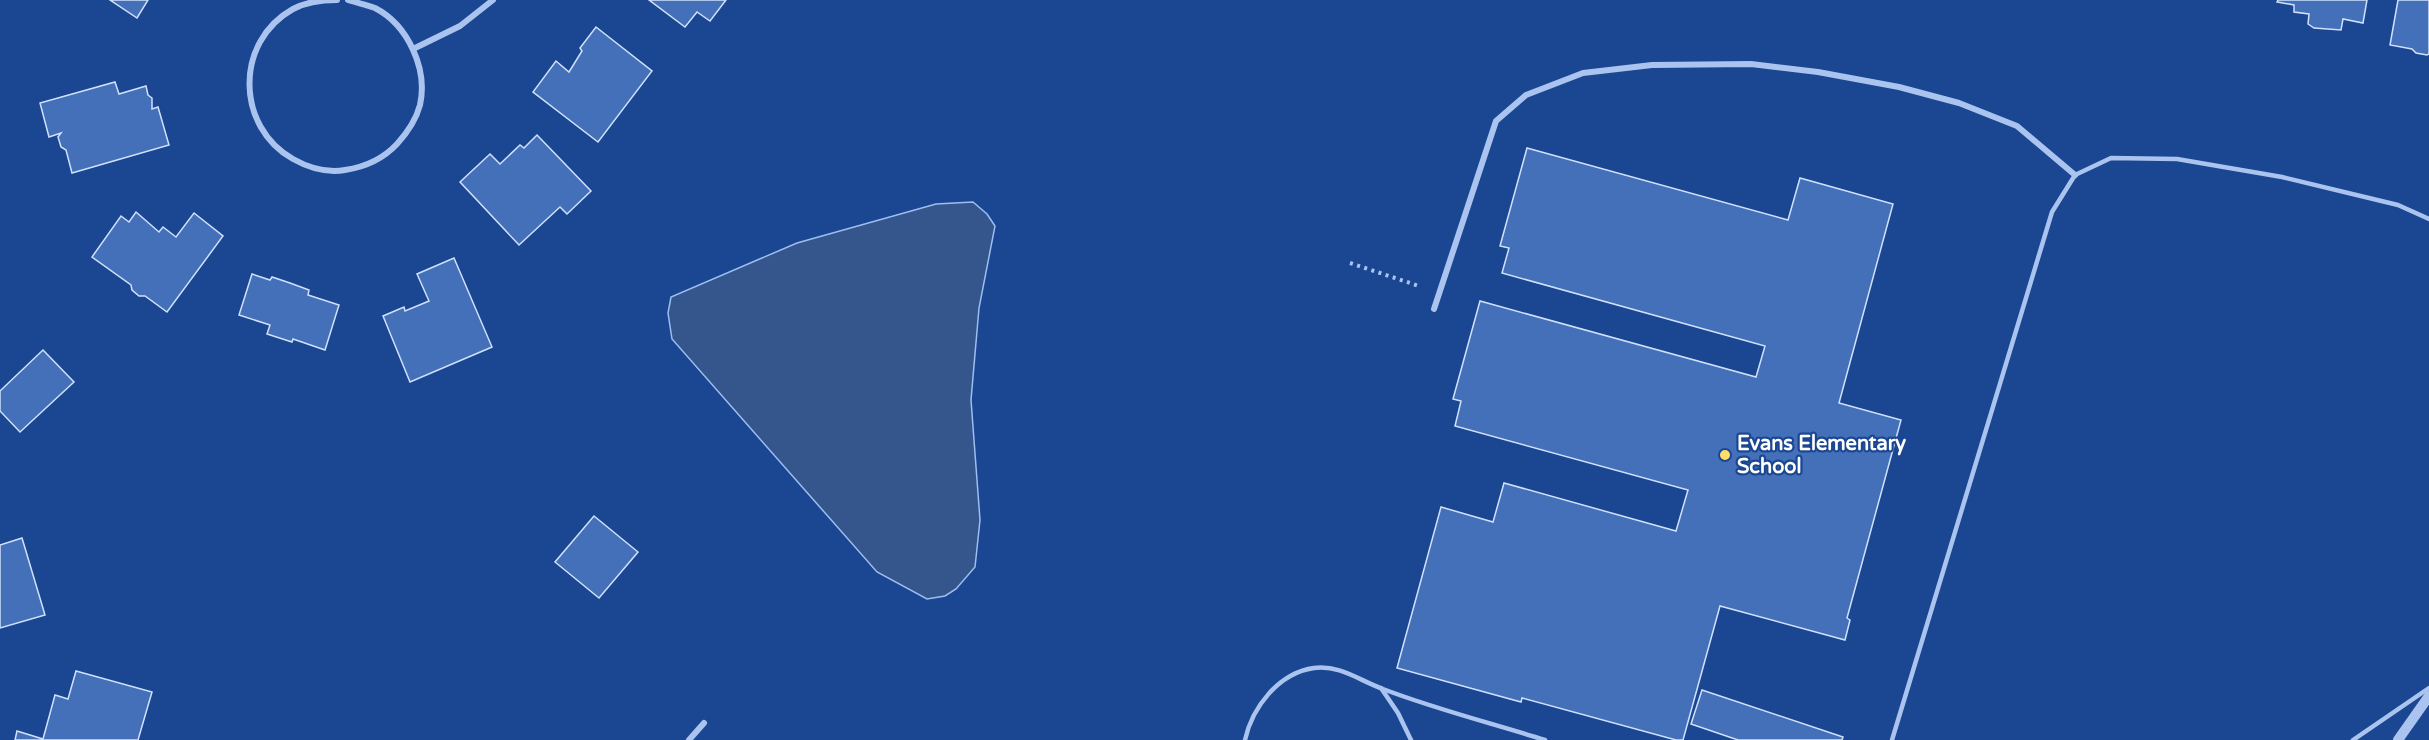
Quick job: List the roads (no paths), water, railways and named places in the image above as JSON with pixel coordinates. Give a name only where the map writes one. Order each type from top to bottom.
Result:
[{"type":"street","points":[[337,0],[320,0],[293,9],[271,27],[256,50],[249,77],[250,105],[262,131],[281,153],[306,167],[335,172],[364,167],[389,153],[408,132],[420,105],[421,76],[413,49],[398,25],[375,9],[348,0]]},
{"type":"street","points":[[413,49],[460,26],[493,0]]},
{"type":"street","points":[[1434,309],[1496,121],[1526,95],[1582,73],[1652,65],[1751,64],[1818,72],[1899,87],[1959,103],[2017,126],[2075,175]]},
{"type":"street","points":[[2398,740],[2429,696]]},
{"type":"street","points":[[689,740],[704,723]]},
{"type":"lane","points":[[1892,740],[2052,212],[2075,175],[2111,158],[2177,159],[2282,177],[2387,202],[2429,219]]},
{"type":"lane","points":[[1245,740],[1258,705],[1274,688],[1311,668],[1335,668],[1381,688],[1545,740]]},
{"type":"lane","points":[[1381,688],[1398,713],[1411,740]]},
{"type":"lane","points":[[2354,740],[2429,688]]},
{"type":"water","points":[[973,202],[987,214],[995,226],[979,308],[971,400],[980,520],[975,567],[956,589],[945,596],[927,599],[877,572],[672,339],[668,313],[671,297],[797,243],[936,204]]},
{"type":"place","name":"Evans Elementary School","points":[[1725,455]]}]
